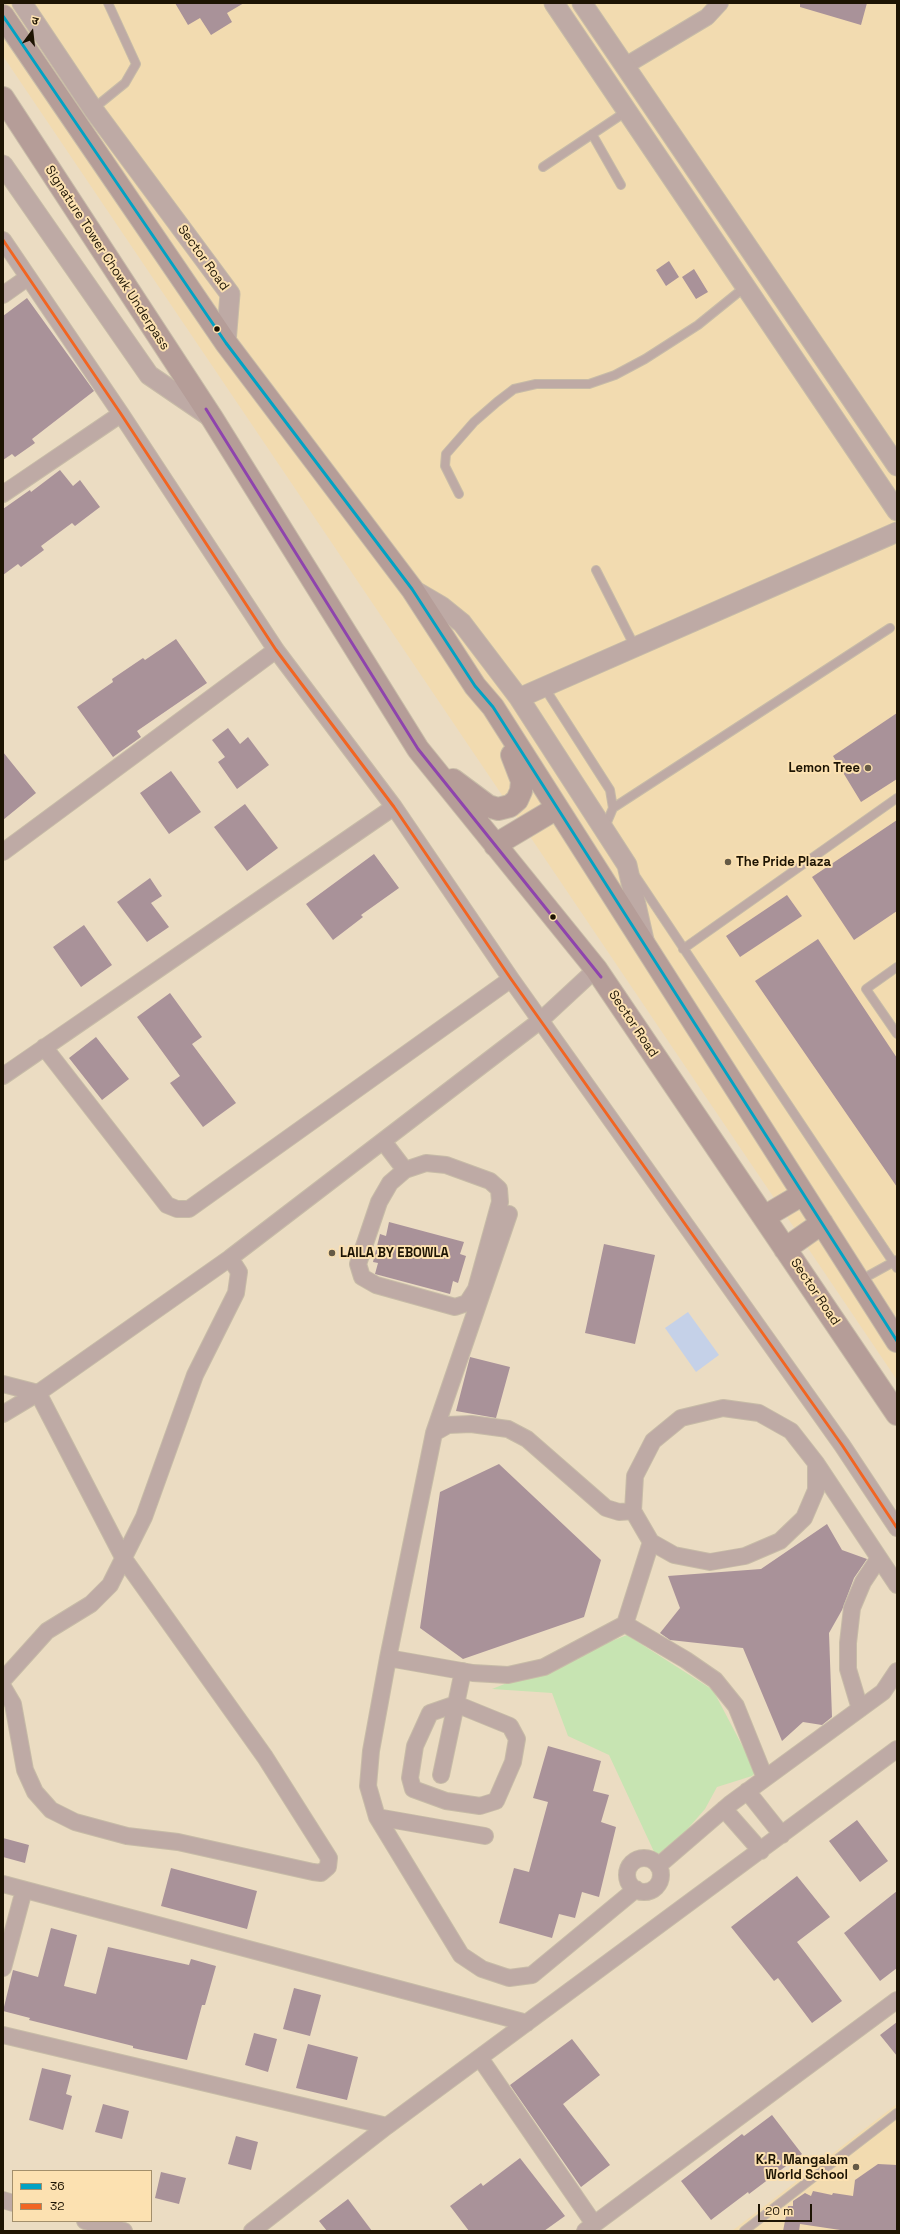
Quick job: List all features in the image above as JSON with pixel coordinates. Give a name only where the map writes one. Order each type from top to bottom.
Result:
[{"type":"main road","points":[[3,16],[226,343],[412,589],[475,686],[493,707],[897,1341]]},
{"type":"main road","name":"Signature Tower Chowk Underpass","points":[[3,98],[212,418]]},
{"type":"main road","name":"Sector Road","points":[[212,418],[418,749],[596,969],[897,1414]]},
{"type":"main road","points":[[418,749],[463,788],[488,806],[498,809],[510,806],[517,800],[521,791],[522,781],[493,707]]},
{"type":"main road","points":[[495,845],[557,808]]},
{"type":"main road","points":[[764,1217],[803,1194]]},
{"type":"main road","points":[[785,1249],[822,1223]]},
{"type":"street","name":"Sector Road","points":[[22,3],[93,109],[230,294],[226,343]]},
{"type":"street","points":[[554,3],[897,511]]},
{"type":"street","points":[[582,3],[897,466]]},
{"type":"street","points":[[625,66],[707,17],[720,3]]},
{"type":"street","name":"Sector Road","points":[[3,165],[149,375],[212,418]]},
{"type":"street","points":[[3,240],[121,414],[276,650],[394,807],[541,1020],[842,1445],[897,1528]]},
{"type":"street","points":[[3,295],[28,278]]},
{"type":"street","points":[[3,494],[121,414]]},
{"type":"street","points":[[519,698],[897,532]]},
{"type":"street","points":[[412,589],[441,606],[462,623],[519,698],[604,828],[627,865],[646,949]]},
{"type":"street","points":[[3,852],[276,650]]},
{"type":"street","points":[[3,1076],[394,807]]},
{"type":"street","points":[[3,1414],[38,1393],[230,1258],[541,1020],[596,969]]},
{"type":"street","points":[[44,1047],[167,1205],[177,1209],[189,1209],[512,978]]},
{"type":"street","points":[[382,1141],[405,1170]]},
{"type":"street","points":[[426,1163],[446,1165],[490,1181],[499,1189],[500,1202],[476,1289],[467,1304],[455,1307],[376,1285],[362,1277],[358,1264],[379,1202],[390,1183],[405,1170],[426,1163]]},
{"type":"street","points":[[509,1214],[434,1433],[388,1658],[371,1751],[368,1786],[377,1817],[461,1955],[482,1969],[509,1978],[532,1975],[636,1889]]},
{"type":"street","points":[[3,1680],[47,1631],[91,1604],[110,1585],[124,1559],[144,1517],[195,1374],[236,1293],[239,1272],[230,1258]]},
{"type":"street","points":[[3,1384],[38,1393],[124,1559],[265,1757],[329,1858],[328,1867],[321,1873],[313,1872],[178,1842],[127,1836],[75,1822],[51,1810],[35,1792],[25,1770],[13,1704],[3,1687]]},
{"type":"street","points":[[816,1463],[816,1490],[804,1518],[780,1541],[744,1556],[710,1562],[674,1555],[651,1542],[633,1511],[635,1476],[653,1441],[682,1418],[723,1408],[759,1413],[792,1431],[816,1463],[897,1585]]},
{"type":"street","points":[[434,1433],[448,1425],[471,1424],[508,1429],[527,1439],[606,1508],[619,1512],[633,1511]]},
{"type":"street","points":[[388,1658],[463,1671],[508,1675],[544,1667],[625,1624],[651,1542]]},
{"type":"street","points":[[860,1709],[848,1669],[848,1643],[852,1608],[863,1582],[879,1558]]},
{"type":"street","points":[[625,1624],[686,1660],[715,1680],[736,1706],[765,1778]]},
{"type":"street","points":[[441,1774],[463,1671]]},
{"type":"street","points":[[658,1866],[747,1791],[883,1692],[897,1671]]},
{"type":"street","points":[[456,1704],[510,1726],[517,1739],[513,1762],[496,1801],[480,1806],[446,1801],[413,1788],[410,1778],[415,1746],[430,1713],[456,1704]]},
{"type":"street","points":[[252,2231],[387,2126],[897,1749]]},
{"type":"street","points":[[747,1791],[782,1835]]},
{"type":"street","points":[[724,1809],[761,1851]]},
{"type":"street","points":[[377,1817],[485,1836]]},
{"type":"street","points":[[643,1858],[649,1859],[658,1866],[660,1876],[656,1886],[647,1891],[636,1889],[631,1886],[627,1876],[627,1871],[633,1862],[643,1858]]},
{"type":"street","points":[[3,1884],[527,2023]]},
{"type":"street","points":[[3,1968],[24,1890]]},
{"type":"street","points":[[480,2058],[589,2228],[897,2000]]},
{"type":"street","points":[[3,2035],[387,2126]]},
{"type":"street","points":[[89,2222],[124,2231]]},
{"type":"lane","points":[[93,109],[125,83],[136,64],[108,3]]},
{"type":"lane","points":[[543,167],[628,111]]},
{"type":"lane","points":[[592,134],[621,185]]},
{"type":"lane","points":[[459,494],[445,466],[446,454],[474,422],[514,389],[536,384],[589,384],[615,375],[645,359],[698,325],[745,287]]},
{"type":"lane","points":[[596,570],[635,647]]},
{"type":"lane","points":[[604,828],[613,808],[890,628]]},
{"type":"lane","points":[[544,687],[610,790],[613,808]]},
{"type":"lane","points":[[683,949],[897,798]]},
{"type":"lane","points":[[627,865],[896,1263],[859,1281]]},
{"type":"lane","points":[[897,967],[866,989],[897,1034]]},
{"type":"lane","points":[[744,2231],[897,2113]]},
{"type":"shaded area","points":[[3,3],[897,3],[897,1380],[3,56]]},
{"type":"shaded area","name":"K.R. Mangalam World School","points":[[897,2104],[897,2231],[732,2231]]},
{"type":"green space","points":[[627,1635],[713,1690],[756,1772],[752,1776],[717,1787],[705,1809],[684,1833],[656,1856],[609,1755],[568,1736],[552,1693],[492,1689]]},
{"type":"water","points":[[688,1312],[719,1355],[696,1372],[665,1328]]},
{"type":"building","points":[[175,3],[244,3],[227,13],[232,22],[211,35],[200,18],[188,25]]},
{"type":"building","points":[[800,3],[867,3],[861,25],[800,7]]},
{"type":"building","points":[[669,261],[679,277],[666,286],[656,270]]},
{"type":"building","points":[[694,269],[708,292],[696,299],[682,277]]},
{"type":"building","points":[[27,298],[94,391],[32,439],[35,443],[15,457],[12,454],[3,460],[3,316]]},
{"type":"building","points":[[60,470],[73,486],[80,480],[100,507],[75,526],[72,523],[41,546],[44,550],[21,567],[18,564],[3,575],[3,509],[30,490],[31,492]]},
{"type":"building","points":[[176,639],[207,683],[137,731],[141,737],[113,757],[77,707],[113,682],[112,679],[143,658],[145,660]]},
{"type":"building","name":"Lemon Tree","points":[[897,713],[897,779],[861,802],[833,756]]},
{"type":"building","points":[[228,728],[240,744],[248,737],[269,765],[237,789],[218,762],[225,757],[212,740]]},
{"type":"building","points":[[3,752],[36,793],[3,820]]},
{"type":"building","points":[[171,771],[201,812],[169,834],[140,793]]},
{"type":"building","points":[[245,804],[278,848],[247,871],[214,827]]},
{"type":"building","points":[[897,820],[897,911],[854,940],[812,877]]},
{"type":"building","points":[[374,854],[399,888],[361,915],[363,917],[333,940],[306,904]]},
{"type":"building","points":[[150,878],[162,896],[151,903],[169,927],[147,942],[117,902]]},
{"type":"building","points":[[787,895],[802,916],[740,957],[726,936]]},
{"type":"building","points":[[84,925],[112,965],[81,987],[53,947]]},
{"type":"building","points":[[818,939],[897,1058],[897,1187],[755,981]]},
{"type":"building","points":[[170,993],[202,1037],[192,1044],[236,1103],[203,1127],[170,1083],[180,1076],[137,1017]]},
{"type":"building","points":[[96,1037],[129,1079],[102,1100],[69,1058]]},
{"type":"building","points":[[389,1222],[464,1242],[460,1254],[466,1256],[458,1283],[453,1281],[450,1294],[375,1274],[378,1263],[373,1262],[380,1234],[386,1236]]},
{"type":"building","points":[[604,1244],[655,1255],[635,1344],[585,1333]]},
{"type":"building","points":[[470,1357],[510,1367],[496,1418],[456,1411]]},
{"type":"building","points":[[499,1464],[601,1560],[584,1617],[463,1659],[420,1628],[440,1492]]},
{"type":"building","points":[[827,1524],[842,1550],[867,1559],[854,1578],[842,1610],[829,1633],[832,1717],[822,1725],[803,1722],[782,1741],[743,1648],[670,1640],[660,1633],[680,1608],[668,1576],[761,1569]]},
{"type":"building","points":[[548,1746],[601,1761],[593,1791],[609,1795],[601,1822],[616,1827],[599,1897],[582,1892],[575,1918],[559,1914],[552,1938],[499,1923],[514,1868],[529,1872],[548,1802],[533,1798]]},
{"type":"building","points":[[857,1820],[888,1861],[860,1882],[829,1841]]},
{"type":"building","points":[[3,1838],[29,1845],[25,1863],[3,1857]]},
{"type":"building","points":[[171,1868],[257,1891],[247,1929],[161,1906]]},
{"type":"building","points":[[797,1876],[830,1917],[797,1942],[842,2001],[812,2023],[778,1978],[774,1981],[731,1927]]},
{"type":"building","points":[[897,1891],[897,1968],[880,1981],[844,1933]]},
{"type":"building","points":[[51,1928],[77,1935],[64,1986],[96,1994],[108,1947],[189,1965],[191,1959],[216,1966],[205,2005],[202,2005],[187,2060],[133,2048],[133,2046],[29,2020],[30,2018],[3,2011],[13,1970],[38,1977]]},
{"type":"building","points":[[294,1988],[321,1995],[310,2036],[283,2029]]},
{"type":"building","points":[[897,2022],[897,2056],[880,2035]]},
{"type":"building","points":[[254,2033],[277,2039],[268,2072],[245,2065]]},
{"type":"building","points":[[572,2039],[600,2075],[563,2104],[610,2165],[581,2187],[510,2085]]},
{"type":"building","points":[[308,2044],[358,2057],[347,2100],[296,2088]]},
{"type":"building","points":[[42,2068],[71,2075],[66,2094],[72,2096],[63,2130],[29,2120]]},
{"type":"building","points":[[103,2104],[129,2111],[122,2139],[95,2132]]},
{"type":"building","points":[[772,2115],[802,2154],[749,2194],[748,2192],[711,2220],[681,2181],[742,2134],[744,2136]]},
{"type":"building","points":[[236,2136],[258,2142],[251,2170],[228,2164]]},
{"type":"building","points":[[520,2158],[565,2216],[544,2231],[469,2231],[450,2206],[481,2183],[483,2186]]},
{"type":"building","points":[[878,2164],[897,2165],[897,2231],[847,2231],[800,2224],[799,2231],[783,2231],[788,2206],[793,2206],[793,2201],[805,2193],[811,2196],[813,2191],[832,2195],[833,2193],[853,2196],[855,2180]]},
{"type":"building","points":[[161,2172],[186,2178],[179,2204],[155,2198]]},
{"type":"building","points":[[348,2199],[372,2231],[327,2231],[319,2221]]},
{"type":"transit line","name":"36","points":[[3,16],[226,343],[412,589],[475,686],[493,707],[897,1341]]},
{"type":"transit line","name":"32","points":[[3,240],[121,414],[276,650],[394,807],[511,979],[842,1445],[897,1528]]},
{"type":"transit line","points":[[206,409],[418,749],[601,977]]},
{"type":"place","name":"Lemon Tree","points":[[868,768]]},
{"type":"place","name":"The Pride Plaza","points":[[728,862]]},
{"type":"place","name":"LAILA BY EBOWLA","points":[[332,1253]]},
{"type":"place","name":"K.R. Mangalam World School","points":[[856,2167]]}]
